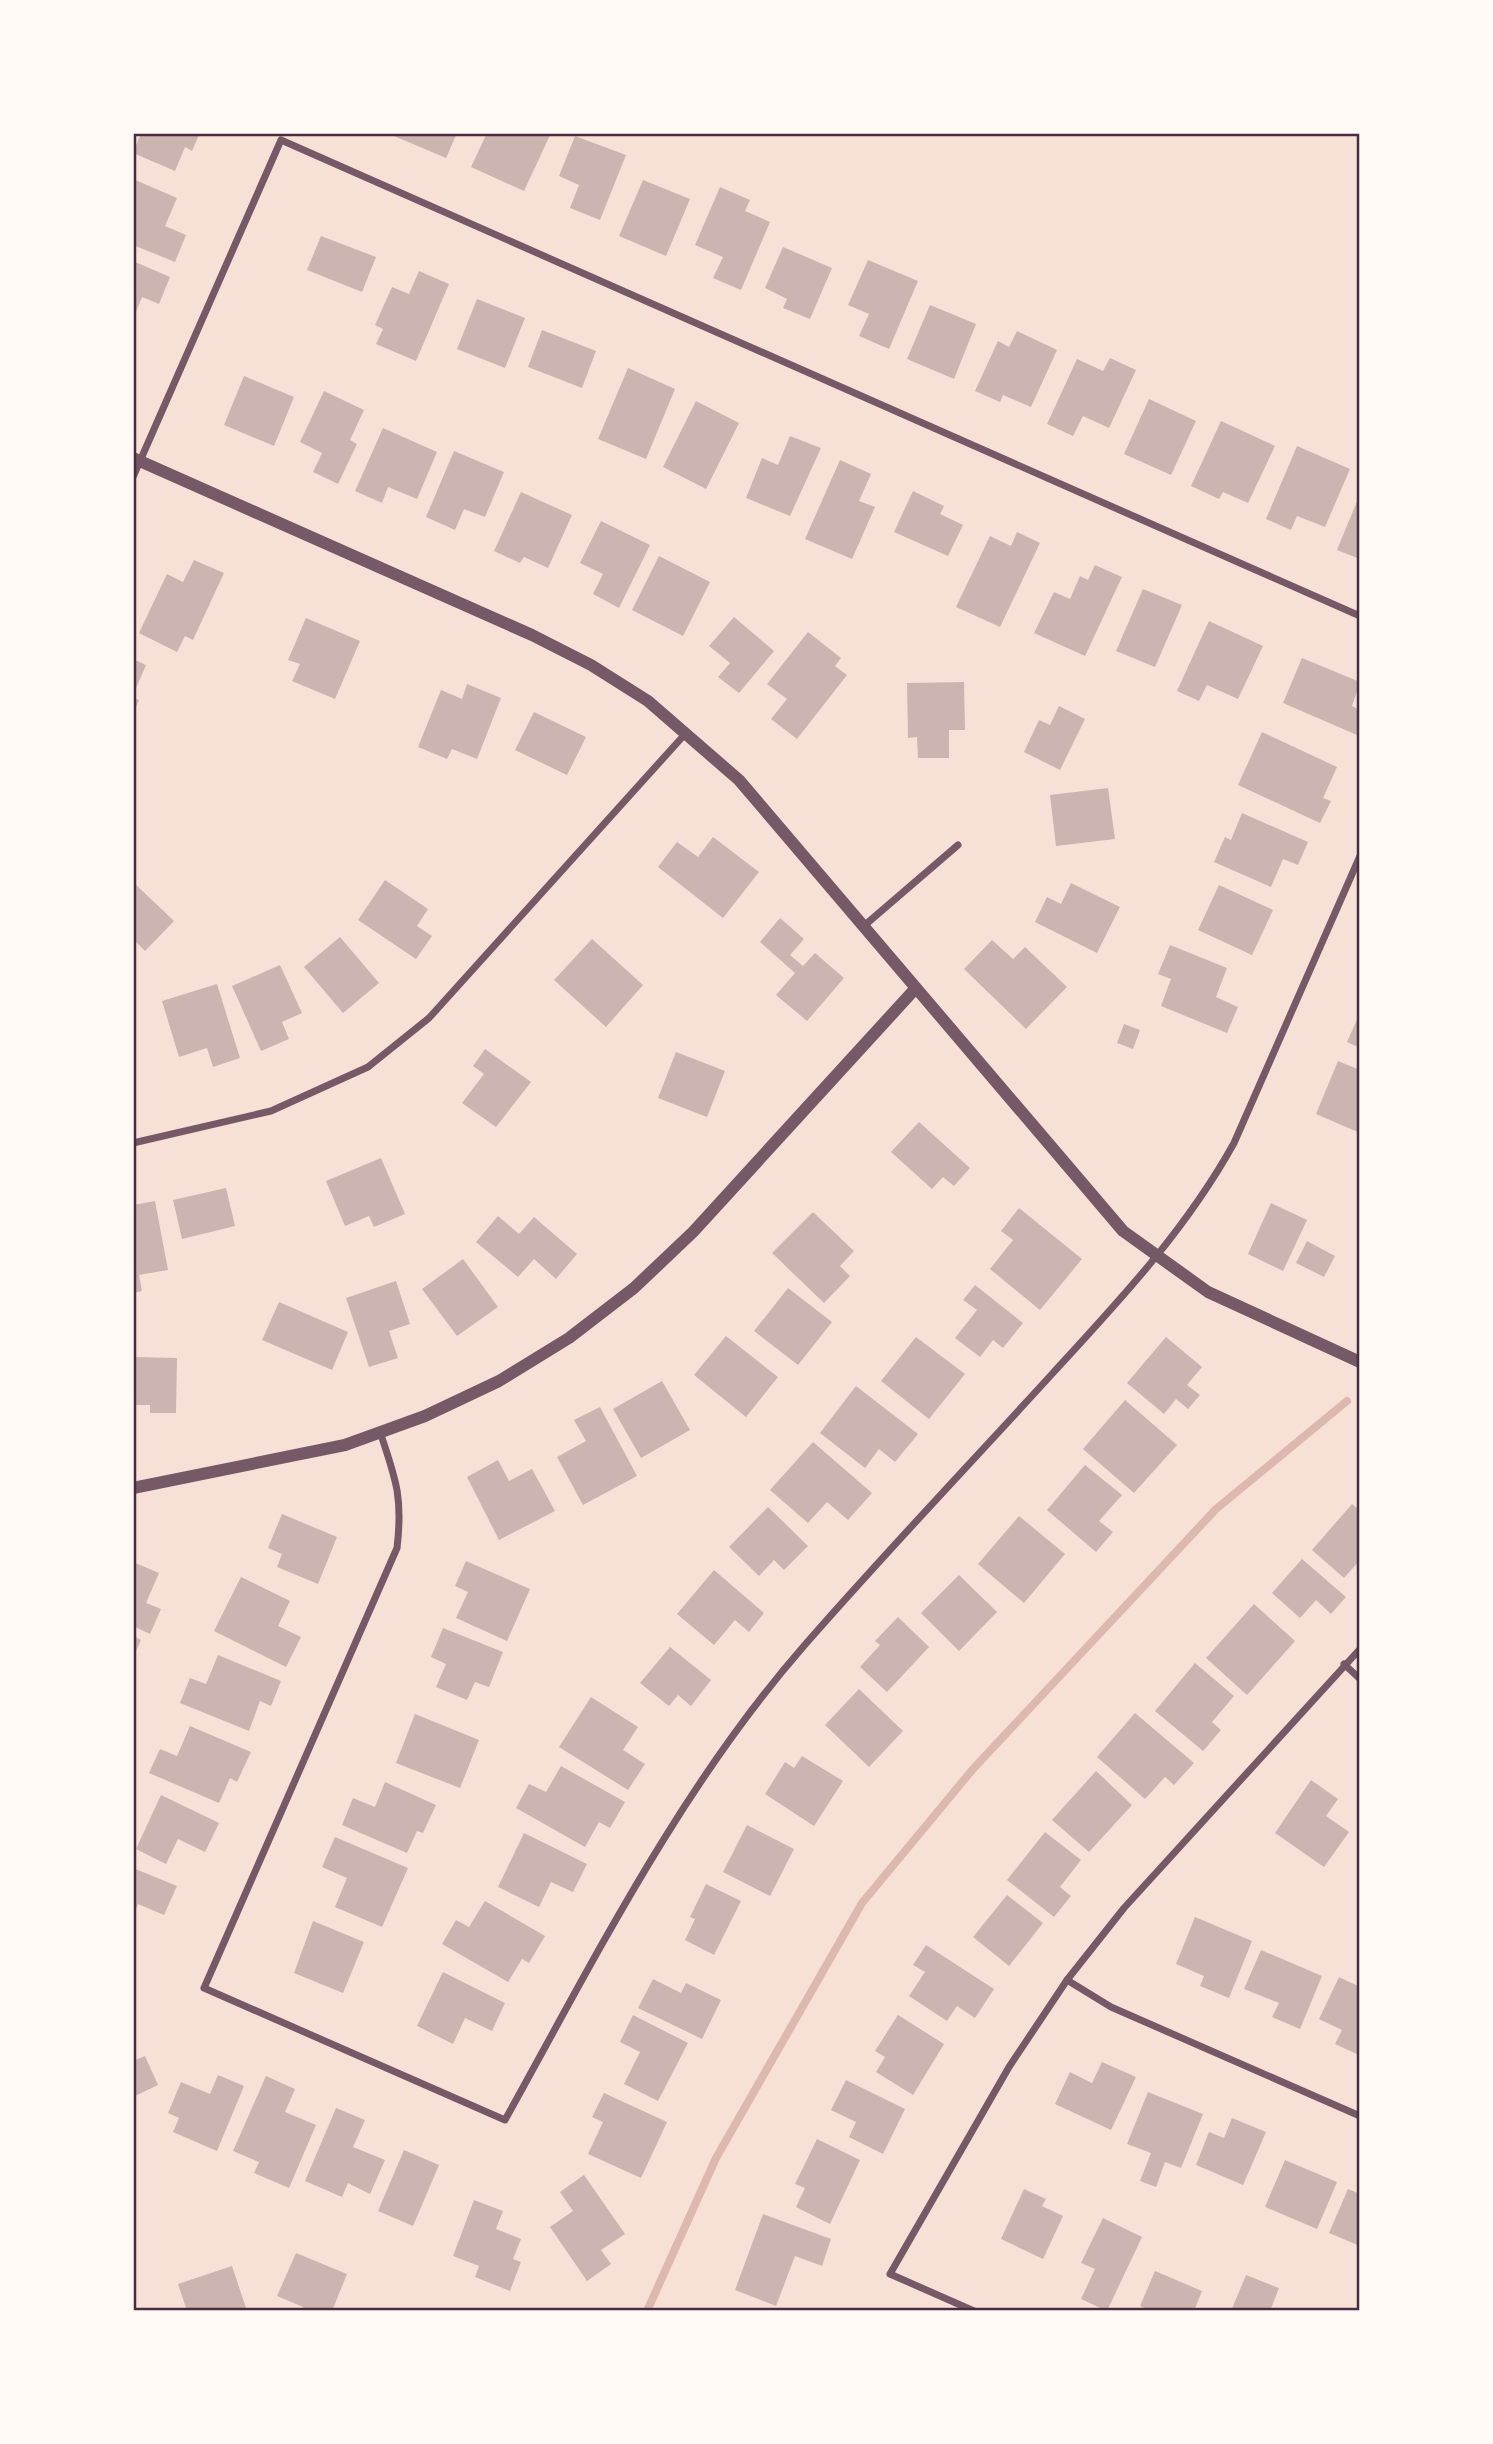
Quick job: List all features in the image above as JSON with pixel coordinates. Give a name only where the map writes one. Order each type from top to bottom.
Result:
[{"type":"street","points":[[133,477],[137,460],[281,140],[1360,616]]},
{"type":"street","points":[[137,460],[532,635],[591,665],[648,701],[739,780],[1123,1231],[1157,1258],[1217,1297],[1360,1362]]},
{"type":"street","points":[[133,1143],[271,1111],[368,1067],[400,1044],[467,977],[686,732]]},
{"type":"street","points":[[865,925],[958,845]]},
{"type":"street","points":[[380,1432],[397,1483],[401,1509],[397,1548],[204,1988],[505,2120],[644,1870],[738,1726],[802,1648],[1157,1258],[1213,1180],[1234,1143],[1360,856]]},
{"type":"street","points":[[133,1488],[345,1445],[425,1416],[499,1381],[569,1338],[634,1288],[694,1232],[915,989]]},
{"type":"street","points":[[974,2311],[890,2274],[1009,2067],[1066,1980],[1124,1908],[1360,1649]]},
{"type":"street","points":[[1344,1664],[1360,1679]]},
{"type":"street","points":[[1066,1980],[1111,2007],[1360,2116]]},
{"type":"building","points":[[141,133],[200,133],[192,151],[185,147],[175,171],[133,153]]},
{"type":"building","points":[[395,133],[457,133],[446,158],[394,136]]},
{"type":"building","points":[[487,133],[551,133],[524,191],[471,167]]},
{"type":"building","points":[[575,136],[626,155],[600,220],[570,208],[579,185],[559,176]]},
{"type":"building","points":[[133,179],[177,198],[165,226],[186,235],[175,262],[133,245]]},
{"type":"building","points":[[643,180],[690,199],[666,256],[619,236]]},
{"type":"building","points":[[720,187],[750,200],[745,211],[770,222],[741,290],[713,278],[723,257],[695,245]]},
{"type":"building","points":[[321,236],[376,257],[362,292],[307,270]]},
{"type":"building","points":[[783,247],[832,268],[810,319],[783,308],[787,299],[765,288]]},
{"type":"building","points":[[868,260],[918,281],[889,349],[859,336],[869,314],[848,305]]},
{"type":"building","points":[[133,261],[170,277],[159,304],[142,297],[133,319]]},
{"type":"building","points":[[419,271],[449,284],[416,361],[376,344],[383,329],[375,325],[392,287],[409,294]]},
{"type":"building","points":[[477,299],[525,318],[505,368],[457,349]]},
{"type":"building","points":[[930,305],[976,324],[954,379],[907,359]]},
{"type":"building","points":[[542,330],[596,351],[582,388],[528,367]]},
{"type":"building","points":[[1017,331],[1057,350],[1031,407],[1003,395],[1000,402],[975,391],[998,341],[1009,347]]},
{"type":"building","points":[[1110,358],[1136,370],[1109,428],[1083,416],[1073,436],[1047,424],[1077,359],[1103,371]]},
{"type":"building","points":[[628,368],[675,389],[646,459],[598,439]]},
{"type":"building","points":[[244,376],[294,397],[274,446],[224,425]]},
{"type":"building","points":[[324,391],[364,410],[350,440],[357,444],[338,484],[313,472],[322,453],[300,442]]},
{"type":"building","points":[[1149,399],[1196,421],[1171,475],[1124,454]]},
{"type":"building","points":[[696,401],[739,423],[706,489],[663,467]]},
{"type":"building","points":[[1221,421],[1275,446],[1248,503],[1223,492],[1219,499],[1191,486]]},
{"type":"building","points":[[383,428],[437,452],[417,499],[388,487],[382,503],[355,491]]},
{"type":"building","points":[[790,436],[821,448],[790,516],[746,498],[762,458],[778,465]]},
{"type":"building","points":[[1297,446],[1350,469],[1325,527],[1297,516],[1291,530],[1266,519]]},
{"type":"building","points":[[454,451],[504,472],[485,517],[464,509],[455,530],[426,517]]},
{"type":"building","points":[[840,460],[871,474],[859,501],[875,507],[852,559],[805,539]]},
{"type":"building","points":[[913,491],[944,506],[940,514],[963,525],[948,556],[894,532]]},
{"type":"building","points":[[521,492],[572,515],[548,568],[524,557],[520,563],[494,551]]},
{"type":"building","points":[[1360,494],[1360,559],[1337,550]]},
{"type":"building","points":[[601,521],[650,545],[619,608],[593,594],[603,574],[580,563]]},
{"type":"building","points":[[1017,532],[1040,543],[1000,627],[956,607],[990,536],[1011,546]]},
{"type":"building","points":[[659,556],[710,582],[683,636],[632,610]]},
{"type":"building","points":[[194,560],[224,573],[193,640],[185,636],[177,652],[139,633],[167,574],[183,582]]},
{"type":"building","points":[[1095,565],[1122,577],[1085,656],[1034,633],[1054,592],[1070,599],[1080,576],[1088,580]]},
{"type":"building","points":[[1143,589],[1182,605],[1155,667],[1116,651]]},
{"type":"building","points":[[734,617],[774,651],[739,693],[718,677],[730,663],[709,646]]},
{"type":"building","points":[[306,618],[360,641],[335,699],[292,681],[300,664],[288,660]]},
{"type":"building","points":[[1209,621],[1263,646],[1238,699],[1207,685],[1199,701],[1177,691]]},
{"type":"building","points":[[808,632],[841,658],[835,666],[847,675],[797,739],[771,719],[787,699],[767,684]]},
{"type":"building","points":[[1302,658],[1360,682],[1352,706],[1360,710],[1357,735],[1283,703]]},
{"type":"building","points":[[133,659],[146,665],[133,695]]},
{"type":"building","points":[[964,682],[965,730],[949,730],[949,758],[918,758],[917,737],[908,738],[907,683]]},
{"type":"building","points":[[467,684],[501,698],[477,759],[452,749],[447,759],[418,747],[441,690],[462,699]]},
{"type":"building","points":[[133,698],[139,700],[133,715]]},
{"type":"building","points":[[1059,706],[1085,719],[1060,770],[1024,752],[1039,720],[1050,725]]},
{"type":"building","points":[[534,712],[586,737],[567,775],[515,750]]},
{"type":"building","points":[[1262,732],[1337,767],[1323,798],[1331,801],[1320,823],[1238,785]]},
{"type":"building","points":[[1108,788],[1115,839],[1056,846],[1050,795]]},
{"type":"building","points":[[1242,813],[1308,842],[1298,865],[1283,859],[1271,887],[1214,862],[1225,837],[1231,840]]},
{"type":"building","points":[[713,837],[759,872],[723,918],[658,867],[677,842],[698,857]]},
{"type":"building","points":[[385,880],[428,909],[417,926],[432,936],[416,959],[358,920]]},
{"type":"building","points":[[133,882],[174,921],[145,951],[133,939]]},
{"type":"building","points":[[1071,883],[1120,907],[1097,953],[1035,922],[1047,897],[1061,904]]},
{"type":"building","points":[[1219,885],[1273,910],[1252,955],[1198,930]]},
{"type":"building","points":[[780,918],[804,939],[790,955],[803,966],[815,953],[844,978],[807,1021],[776,995],[795,973],[760,942]]},
{"type":"building","points":[[340,937],[379,983],[343,1013],[304,967]]},
{"type":"building","points":[[592,939],[643,985],[606,1027],[554,980]]},
{"type":"building","points":[[992,940],[1013,959],[1025,947],[1067,987],[1026,1029],[964,969]]},
{"type":"building","points":[[1170,945],[1227,968],[1216,997],[1238,1007],[1227,1033],[1161,1006],[1171,979],[1158,974]]},
{"type":"building","points":[[280,965],[302,1013],[282,1022],[289,1039],[261,1051],[232,986]]},
{"type":"building","points":[[217,984],[240,1058],[213,1067],[207,1048],[179,1057],[162,1001]]},
{"type":"building","points":[[1360,1013],[1360,1048],[1347,1042]]},
{"type":"building","points":[[1124,1024],[1140,1030],[1133,1049],[1117,1043]]},
{"type":"building","points":[[485,1049],[531,1082],[496,1127],[462,1103],[484,1074],[473,1066]]},
{"type":"building","points":[[676,1052],[725,1071],[707,1117],[658,1098]]},
{"type":"building","points":[[1338,1061],[1360,1070],[1360,1133],[1316,1114]]},
{"type":"building","points":[[919,1122],[970,1168],[954,1186],[943,1177],[932,1189],[891,1152]]},
{"type":"building","points":[[381,1158],[405,1214],[374,1227],[369,1216],[345,1226],[326,1181]]},
{"type":"building","points":[[226,1188],[235,1226],[182,1239],[173,1200]]},
{"type":"building","points":[[155,1201],[168,1270],[139,1275],[142,1291],[133,1293],[133,1205]]},
{"type":"building","points":[[1271,1203],[1307,1220],[1283,1271],[1248,1254]]},
{"type":"building","points":[[1019,1208],[1082,1259],[1040,1310],[990,1269],[1013,1240],[1001,1231]]},
{"type":"building","points":[[813,1212],[854,1251],[840,1266],[850,1276],[824,1303],[772,1253]]},
{"type":"building","points":[[498,1216],[519,1234],[534,1217],[577,1254],[556,1279],[534,1259],[518,1277],[476,1242]]},
{"type":"building","points":[[1307,1241],[1335,1256],[1324,1277],[1296,1263]]},
{"type":"building","points":[[463,1259],[498,1307],[457,1336],[422,1289]]},
{"type":"building","points":[[396,1281],[410,1324],[389,1331],[398,1358],[369,1367],[346,1298]]},
{"type":"building","points":[[975,1285],[1023,1323],[1003,1348],[993,1340],[980,1357],[955,1338],[977,1310],[963,1300]]},
{"type":"building","points":[[788,1288],[832,1322],[798,1365],[754,1331]]},
{"type":"building","points":[[279,1302],[348,1332],[332,1370],[262,1340]]},
{"type":"building","points":[[726,1336],[778,1377],[746,1417],[694,1375]]},
{"type":"building","points":[[916,1337],[965,1374],[929,1419],[881,1381]]},
{"type":"building","points":[[1166,1337],[1202,1367],[1187,1385],[1200,1395],[1188,1409],[1176,1399],[1164,1414],[1127,1383]]},
{"type":"building","points":[[133,1344],[136,1344],[135,1357],[177,1358],[176,1413],[150,1413],[150,1405],[133,1405]]},
{"type":"building","points":[[662,1381],[690,1430],[641,1458],[613,1409]]},
{"type":"building","points":[[856,1386],[918,1434],[895,1462],[879,1449],[865,1468],[820,1433]]},
{"type":"building","points":[[1125,1400],[1177,1445],[1134,1493],[1083,1449]]},
{"type":"building","points":[[600,1407],[637,1476],[583,1505],[557,1457],[586,1441],[574,1420]]},
{"type":"building","points":[[813,1442],[872,1493],[848,1520],[827,1502],[808,1523],[770,1490]]},
{"type":"building","points":[[498,1460],[509,1481],[532,1469],[555,1511],[499,1540],[467,1477]]},
{"type":"building","points":[[1085,1465],[1122,1495],[1099,1521],[1113,1532],[1096,1552],[1047,1510]]},
{"type":"building","points":[[1352,1504],[1360,1511],[1360,1560],[1344,1578],[1312,1550]]},
{"type":"building","points":[[768,1507],[808,1546],[784,1570],[774,1560],[759,1576],[729,1547]]},
{"type":"building","points":[[282,1514],[337,1537],[318,1584],[277,1567],[282,1554],[268,1548]]},
{"type":"building","points":[[1019,1516],[1065,1554],[1024,1603],[978,1564]]},
{"type":"building","points":[[1302,1559],[1346,1597],[1331,1614],[1316,1600],[1300,1618],[1272,1593]]},
{"type":"building","points":[[466,1561],[530,1589],[507,1641],[456,1618],[468,1592],[455,1586]]},
{"type":"building","points":[[133,1562],[159,1573],[146,1603],[161,1609],[150,1634],[133,1626]]},
{"type":"building","points":[[714,1570],[764,1613],[749,1632],[735,1620],[714,1645],[677,1614]]},
{"type":"building","points":[[959,1575],[997,1612],[959,1651],[921,1613]]},
{"type":"building","points":[[241,1577],[290,1601],[278,1626],[301,1637],[286,1667],[214,1631]]},
{"type":"building","points":[[1254,1604],[1295,1641],[1247,1695],[1206,1658]]},
{"type":"building","points":[[898,1617],[929,1647],[887,1692],[860,1667],[880,1645],[875,1641]]},
{"type":"building","points":[[443,1628],[503,1652],[489,1687],[475,1682],[467,1700],[436,1687],[446,1664],[431,1657]]},
{"type":"building","points":[[133,1636],[141,1640],[133,1658]]},
{"type":"building","points":[[670,1647],[711,1680],[691,1706],[678,1695],[669,1706],[640,1683]]},
{"type":"building","points":[[218,1655],[281,1681],[271,1706],[260,1701],[249,1731],[180,1703],[190,1678],[206,1684]]},
{"type":"building","points":[[1195,1663],[1234,1696],[1212,1722],[1221,1730],[1203,1751],[1155,1711]]},
{"type":"building","points":[[859,1689],[903,1731],[869,1767],[825,1725]]},
{"type":"building","points":[[591,1697],[638,1727],[623,1750],[645,1764],[628,1790],[559,1747]]},
{"type":"building","points":[[1135,1713],[1194,1763],[1174,1785],[1165,1777],[1145,1799],[1097,1757]]},
{"type":"building","points":[[415,1714],[479,1740],[460,1788],[396,1763]]},
{"type":"building","points":[[190,1726],[251,1752],[237,1782],[230,1778],[219,1803],[149,1773],[160,1749],[177,1756]]},
{"type":"building","points":[[802,1756],[843,1781],[814,1826],[765,1794],[785,1762],[794,1768]]},
{"type":"building","points":[[561,1766],[625,1802],[610,1828],[599,1822],[585,1847],[516,1808],[529,1784],[546,1792]]},
{"type":"building","points":[[1096,1771],[1132,1805],[1089,1852],[1052,1820]]},
{"type":"building","points":[[1311,1780],[1338,1799],[1326,1816],[1349,1832],[1324,1867],[1275,1833]]},
{"type":"building","points":[[385,1782],[436,1805],[423,1833],[417,1831],[407,1853],[342,1825],[353,1798],[375,1807]]},
{"type":"building","points":[[161,1795],[219,1823],[205,1852],[178,1839],[166,1864],[136,1849]]},
{"type":"building","points":[[747,1825],[794,1849],[770,1896],[723,1872]]},
{"type":"building","points":[[1045,1832],[1081,1860],[1060,1887],[1071,1896],[1054,1917],[1007,1880]]},
{"type":"building","points":[[524,1833],[587,1864],[573,1892],[551,1882],[539,1907],[498,1887]]},
{"type":"building","points":[[335,1837],[408,1868],[382,1927],[335,1907],[347,1878],[322,1867]]},
{"type":"building","points":[[133,1868],[177,1886],[164,1915],[138,1904],[133,1917]]},
{"type":"building","points":[[706,1884],[741,1901],[714,1955],[685,1940],[695,1919],[690,1917]]},
{"type":"building","points":[[1007,1895],[1043,1923],[1009,1966],[973,1937]]},
{"type":"building","points":[[485,1901],[545,1936],[529,1963],[522,1959],[508,1982],[442,1944],[456,1920],[469,1927]]},
{"type":"building","points":[[1195,1917],[1252,1941],[1229,1998],[1200,1986],[1204,1976],[1176,1964]]},
{"type":"building","points":[[313,1921],[364,1942],[343,1993],[294,1973]]},
{"type":"building","points":[[926,1945],[994,1989],[975,2018],[957,2006],[947,2021],[909,1996],[925,1972],[913,1965]]},
{"type":"building","points":[[1261,1950],[1322,1976],[1300,2029],[1272,2017],[1279,2003],[1244,1989]]},
{"type":"building","points":[[443,1972],[505,2003],[492,2031],[465,2018],[453,2044],[417,2026]]},
{"type":"building","points":[[1339,1977],[1360,1987],[1359,2055],[1335,2044],[1342,2030],[1319,2019]]},
{"type":"building","points":[[653,1979],[681,1993],[686,1983],[721,2000],[702,2039],[638,2008]]},
{"type":"building","points":[[633,2015],[688,2043],[658,2101],[624,2084],[640,2052],[620,2042]]},
{"type":"building","points":[[898,2015],[944,2044],[913,2095],[876,2072],[885,2057],[875,2051]]},
{"type":"building","points":[[145,2056],[158,2085],[133,2097],[133,2061]]},
{"type":"building","points":[[1102,2062],[1136,2077],[1111,2130],[1055,2104],[1070,2072],[1092,2083]]},
{"type":"building","points":[[218,2075],[244,2086],[217,2151],[173,2132],[179,2118],[168,2113],[181,2082],[210,2094]]},
{"type":"building","points":[[266,2076],[295,2089],[285,2112],[316,2125],[289,2188],[254,2173],[259,2162],[233,2151]]},
{"type":"building","points":[[846,2080],[905,2109],[883,2154],[849,2137],[856,2122],[831,2110]]},
{"type":"building","points":[[1148,2092],[1203,2114],[1181,2168],[1165,2162],[1156,2187],[1140,2181],[1151,2153],[1127,2144]]},
{"type":"building","points":[[604,2093],[667,2122],[641,2178],[588,2154],[603,2122],[592,2117]]},
{"type":"building","points":[[336,2108],[365,2120],[353,2147],[385,2160],[370,2194],[348,2183],[342,2197],[305,2181]]},
{"type":"building","points":[[1232,2118],[1266,2132],[1243,2185],[1196,2165],[1209,2132],[1224,2138]]},
{"type":"building","points":[[817,2139],[860,2160],[830,2224],[796,2207],[805,2188],[795,2184]]},
{"type":"building","points":[[404,2150],[439,2165],[413,2226],[378,2211]]},
{"type":"building","points":[[1285,2160],[1337,2182],[1317,2229],[1265,2207]]},
{"type":"building","points":[[584,2175],[625,2234],[601,2250],[611,2264],[587,2281],[550,2227],[573,2211],[560,2192]]},
{"type":"building","points":[[1024,2189],[1046,2199],[1042,2206],[1063,2216],[1043,2259],[1001,2239]]},
{"type":"building","points":[[1348,2189],[1360,2194],[1360,2246],[1329,2233]]},
{"type":"building","points":[[474,2200],[503,2211],[496,2229],[521,2239],[513,2259],[521,2262],[510,2291],[475,2277],[479,2266],[453,2256]]},
{"type":"building","points":[[763,2214],[831,2239],[822,2266],[795,2256],[776,2306],[735,2290]]},
{"type":"building","points":[[1103,2218],[1142,2237],[1107,2311],[1081,2299],[1095,2269],[1081,2263]]},
{"type":"building","points":[[296,2253],[347,2274],[332,2311],[301,2311],[303,2307],[277,2296]]},
{"type":"building","points":[[232,2266],[247,2311],[187,2311],[178,2284]]},
{"type":"building","points":[[1155,2271],[1202,2291],[1194,2311],[1151,2311],[1140,2306]]},
{"type":"building","points":[[1246,2275],[1279,2288],[1270,2311],[1231,2311]]},
{"type":"waterway","points":[[647,2311],[716,2158],[862,1903],[973,1769],[1216,1509],[1347,1401]]}]
